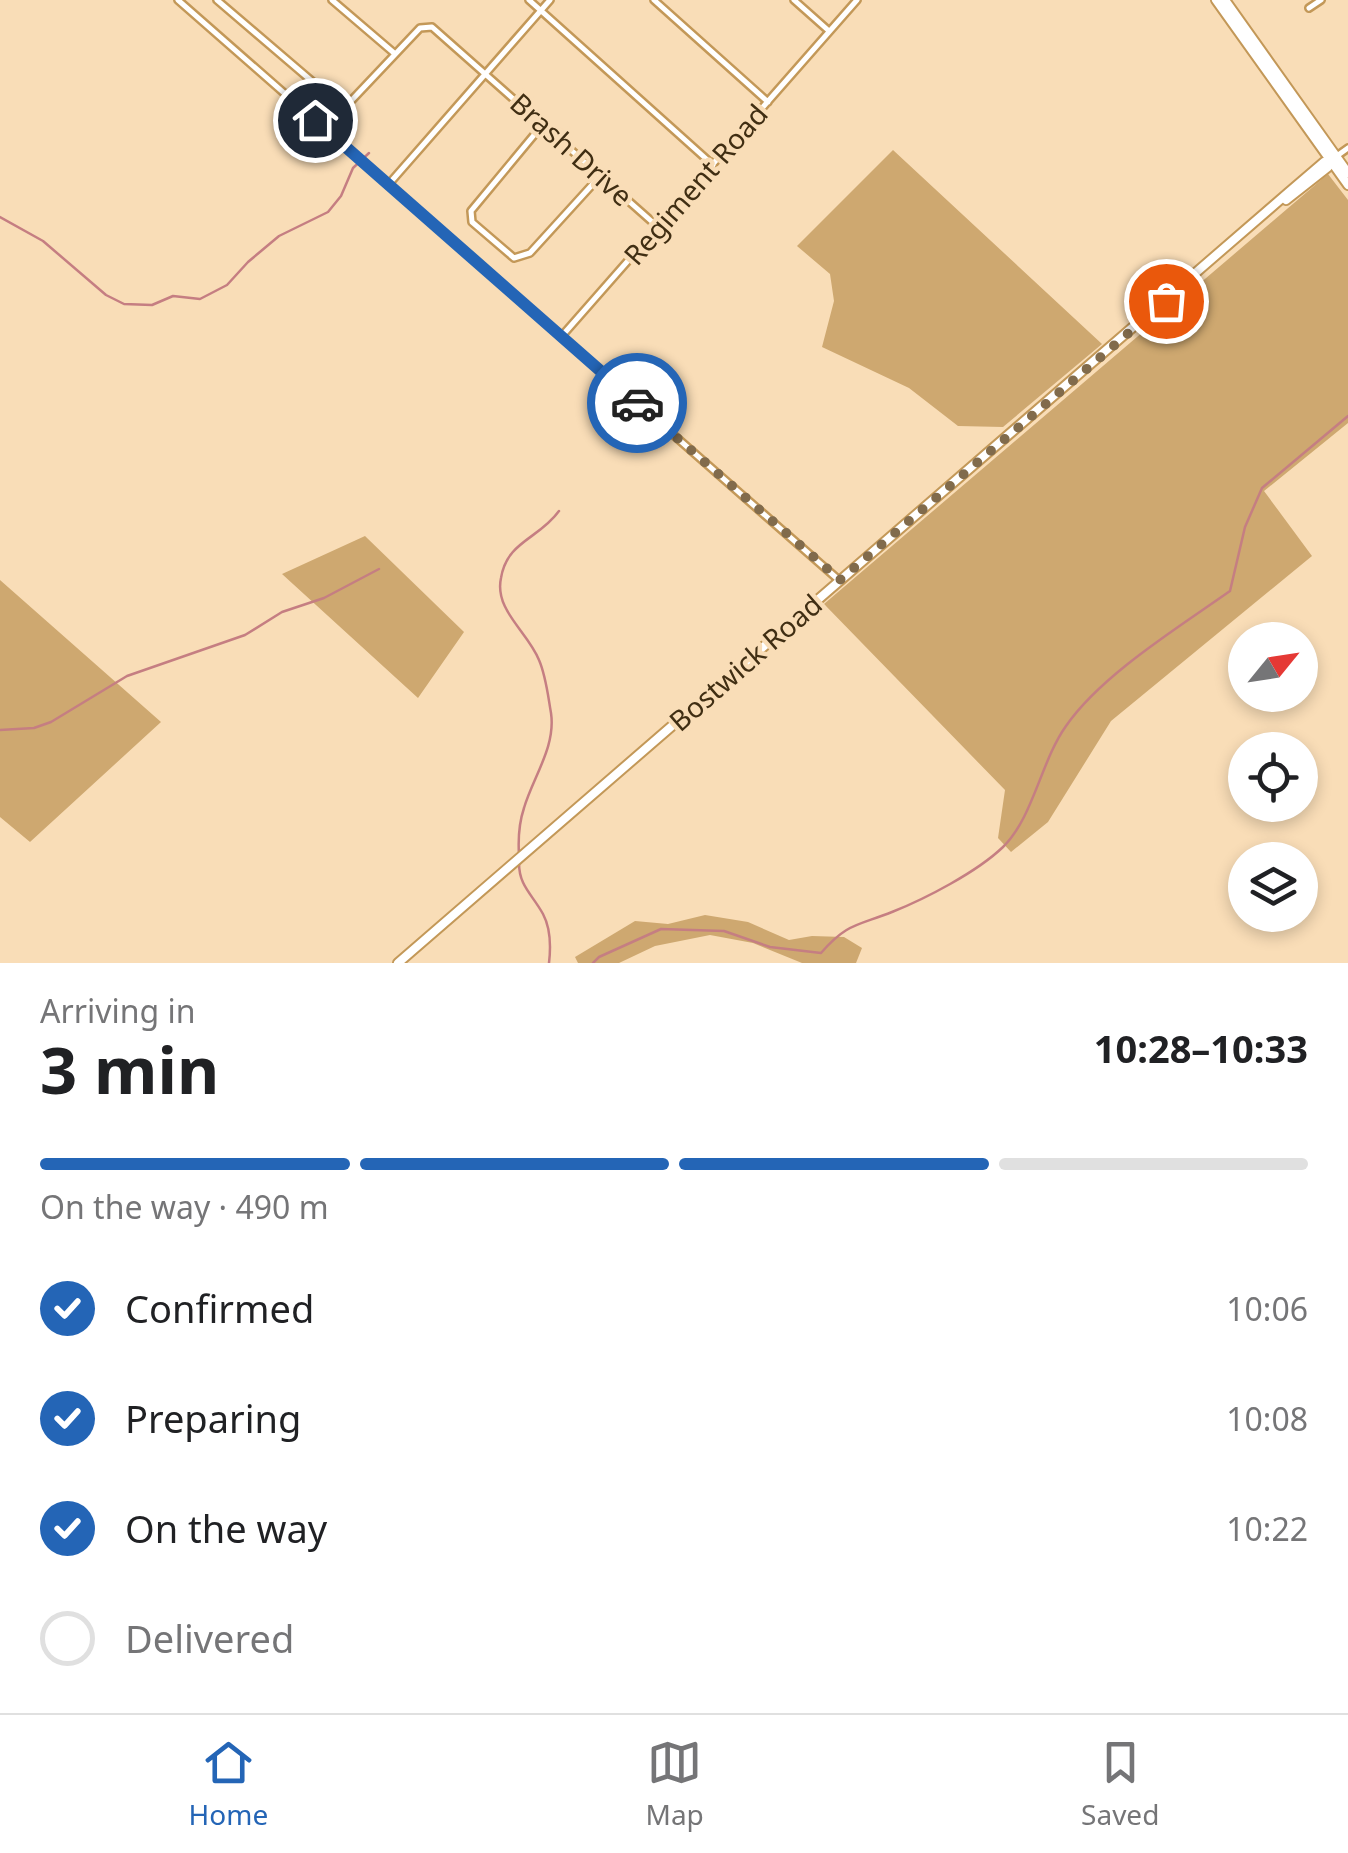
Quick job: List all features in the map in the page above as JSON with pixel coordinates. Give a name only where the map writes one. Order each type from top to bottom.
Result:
[{"type":"main road","points":[[1216,0],[1333,159],[1348,173]]},
{"type":"main road","points":[[1225,0],[1348,185]]},
{"type":"main road","name":"Bostwick Road","points":[[398,963],[1324,162],[1333,159]]},
{"type":"street","points":[[178,0],[840,580]]},
{"type":"street","points":[[217,0],[340,106],[350,102],[394,54],[333,0]]},
{"type":"street","points":[[529,0],[713,165]]},
{"type":"street","points":[[388,184],[550,0]]},
{"type":"street","points":[[654,0],[768,102]]},
{"type":"street","points":[[794,0],[829,31]]},
{"type":"street","name":"Regiment Road","points":[[561,337],[856,0]]},
{"type":"street","points":[[1309,8],[1321,0]]},
{"type":"street","name":"Brash Drive","points":[[394,54],[420,28],[432,27],[658,227]]},
{"type":"street","points":[[544,123],[471,210],[472,222],[514,258],[530,254],[602,174]]},
{"type":"street","points":[[1333,159],[1348,148]]},
{"type":"shaded area","points":[[893,150],[1102,344],[1003,427],[958,426],[909,388],[822,347],[834,301],[830,274],[797,246]]},
{"type":"shaded area","points":[[1328,174],[1348,200],[1348,423],[1264,491],[1312,556],[1111,721],[1048,822],[1011,852],[998,838],[1005,790],[824,604]]},
{"type":"shaded area","points":[[365,536],[464,632],[418,698],[282,574]]},
{"type":"shaded area","points":[[0,580],[161,722],[30,842],[0,817]]},
{"type":"shaded area","points":[[705,915],[748,922],[789,940],[844,937],[862,948],[856,963],[802,963],[753,943],[710,935],[655,946],[619,963],[578,963],[575,957],[635,921],[668,924]]},
{"type":"waterway","points":[[0,217],[43,241],[106,295],[124,304],[152,305],[173,296],[200,299],[227,285],[279,236],[328,212],[341,196],[353,168],[369,153]]},
{"type":"waterway","points":[[593,963],[661,929],[724,931],[770,947],[821,953],[846,931],[920,900],[979,866],[1003,847],[1022,821],[1057,740],[1081,707],[1142,653],[1230,591],[1245,527],[1262,488],[1348,416]]},
{"type":"waterway","points":[[519,855],[521,819],[552,726],[541,666],[507,611],[500,590],[501,578],[510,556],[559,511]]},
{"type":"waterway","points":[[0,730],[34,728],[51,722],[127,676],[245,635],[282,612],[324,598],[379,569]]},
{"type":"waterway","points":[[519,863],[524,884],[548,926],[549,963]]},
{"type":"way so far","points":[[637,403],[840,580],[1166,301]]},
{"type":"route","points":[[315,120],[637,403]]}]
